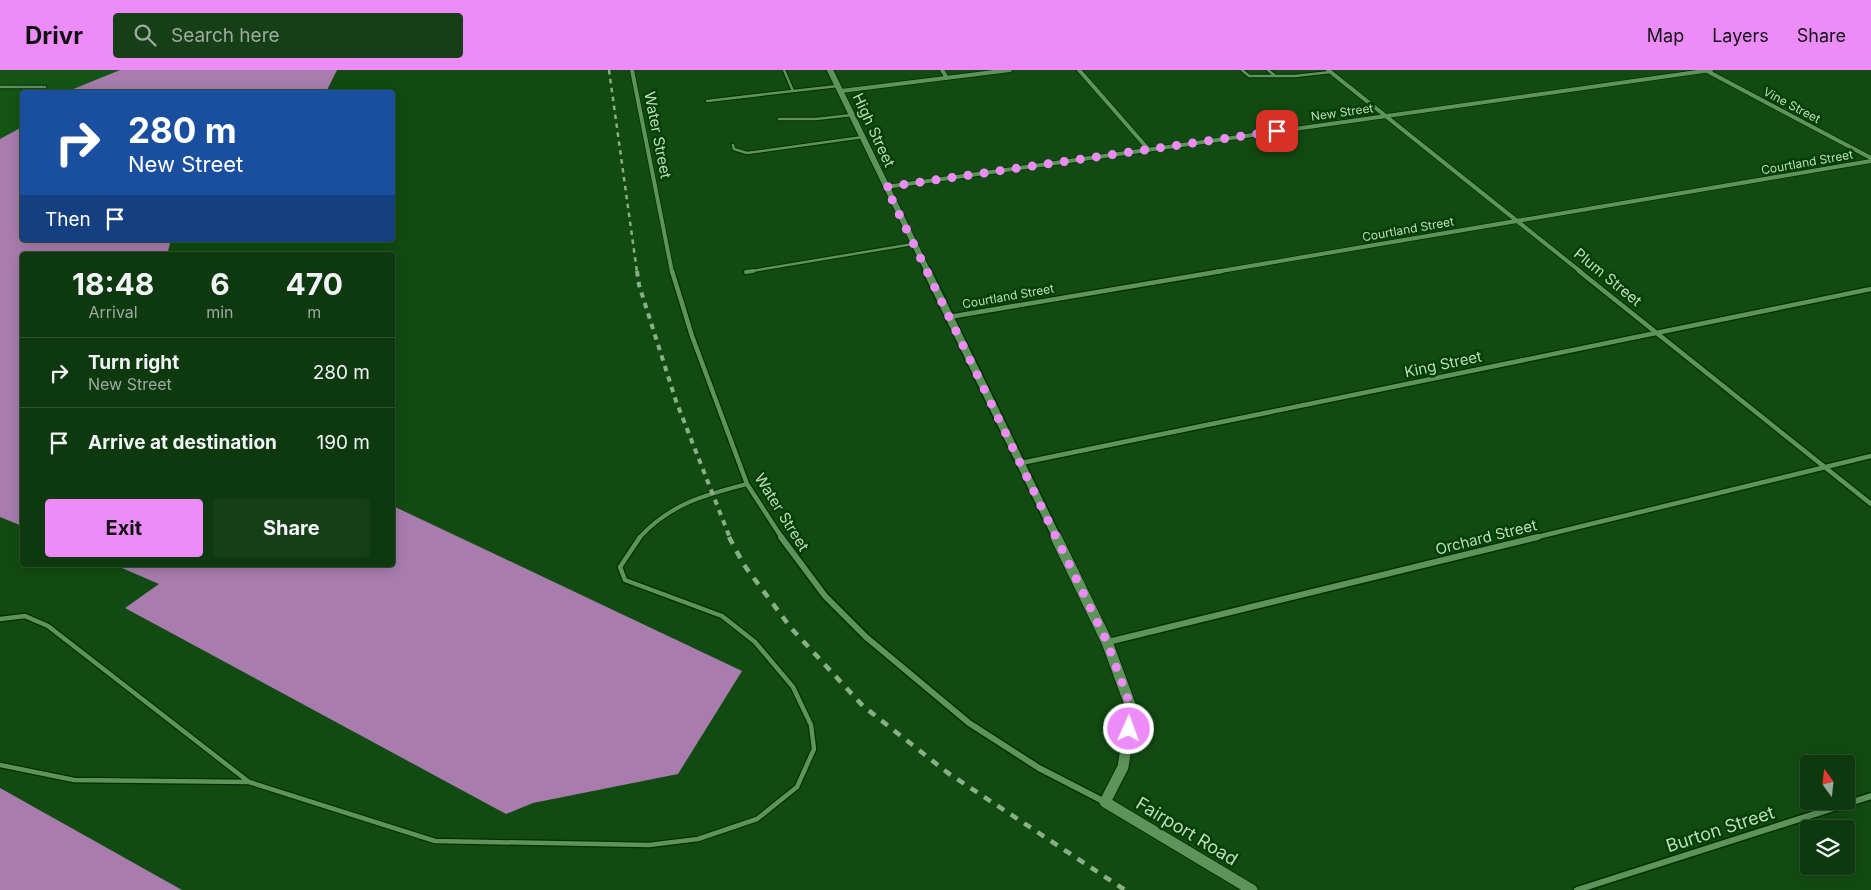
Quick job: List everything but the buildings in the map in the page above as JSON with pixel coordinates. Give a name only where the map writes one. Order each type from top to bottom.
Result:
[{"type":"street","name":"Water Street","points":[[632,70],[669,260],[692,336],[748,484],[776,531],[825,596],[866,637],[969,723],[1039,768],[1105,802]]},
{"type":"street","name":"High Street","points":[[830,70],[1107,642],[1132,710],[1123,767],[1105,802]]},
{"type":"street","points":[[942,70],[947,78]]},
{"type":"street","points":[[839,89],[1010,70]]},
{"type":"street","points":[[1078,70],[1149,150]]},
{"type":"street","name":"Vine Street","points":[[1705,70],[1871,160]]},
{"type":"street","name":"New Street","points":[[886,187],[1711,70]]},
{"type":"street","name":"Plum Street","points":[[1329,71],[1871,504]]},
{"type":"street","name":"Courtland Street","points":[[948,317],[1871,160]]},
{"type":"street","name":"King Street","points":[[1021,463],[1871,289]]},
{"type":"street","name":"Orchard Street","points":[[1107,642],[1871,456]]},
{"type":"street","name":"Burton Street","points":[[1577,890],[1871,796]]},
{"type":"street","name":"Fairport Road","points":[[1105,802],[1252,890]]},
{"type":"lane","points":[[784,70],[793,91]]},
{"type":"lane","points":[[1242,70],[1249,76],[1295,76],[1329,71]]},
{"type":"lane","points":[[1268,70],[1274,75]]},
{"type":"lane","points":[[0,86],[45,87]]},
{"type":"lane","points":[[707,101],[793,91],[839,89]]},
{"type":"lane","points":[[779,119],[816,119],[852,115]]},
{"type":"lane","points":[[733,146],[738,152],[747,153],[863,137]]},
{"type":"lane","points":[[746,272],[914,244]]},
{"type":"lane","points":[[0,765],[74,780],[249,782],[435,841],[649,844],[698,839],[757,819],[797,787],[814,749],[811,725],[793,687],[755,642],[722,616],[625,580],[620,567],[627,550],[657,522],[693,499],[748,484]]},
{"type":"lane","points":[[0,619],[25,616],[48,626],[249,782]]},
{"type":"shaded area","points":[[0,70],[120,70],[71,90],[20,90],[20,128],[0,139]]},
{"type":"shaded area","points":[[120,70],[337,70],[327,90],[71,90]]},
{"type":"shaded area","points":[[20,128],[20,242],[170,242],[168,252],[20,252],[20,525],[0,517],[0,139]]},
{"type":"shaded area","points":[[395,507],[742,671],[678,774],[533,803],[506,814],[125,608],[159,584],[120,567],[395,567]]},
{"type":"shaded area","points":[[0,788],[182,890],[0,890]]},
{"type":"railway","points":[[609,70],[637,272]]},
{"type":"railway","points":[[637,271],[639,285],[676,401],[730,538]]},
{"type":"railway","points":[[729,537],[744,565],[791,628],[863,706],[948,773],[1125,890]]},
{"type":"route","points":[[1129,729],[1132,710],[1107,642],[886,187],[1277,131]]}]
